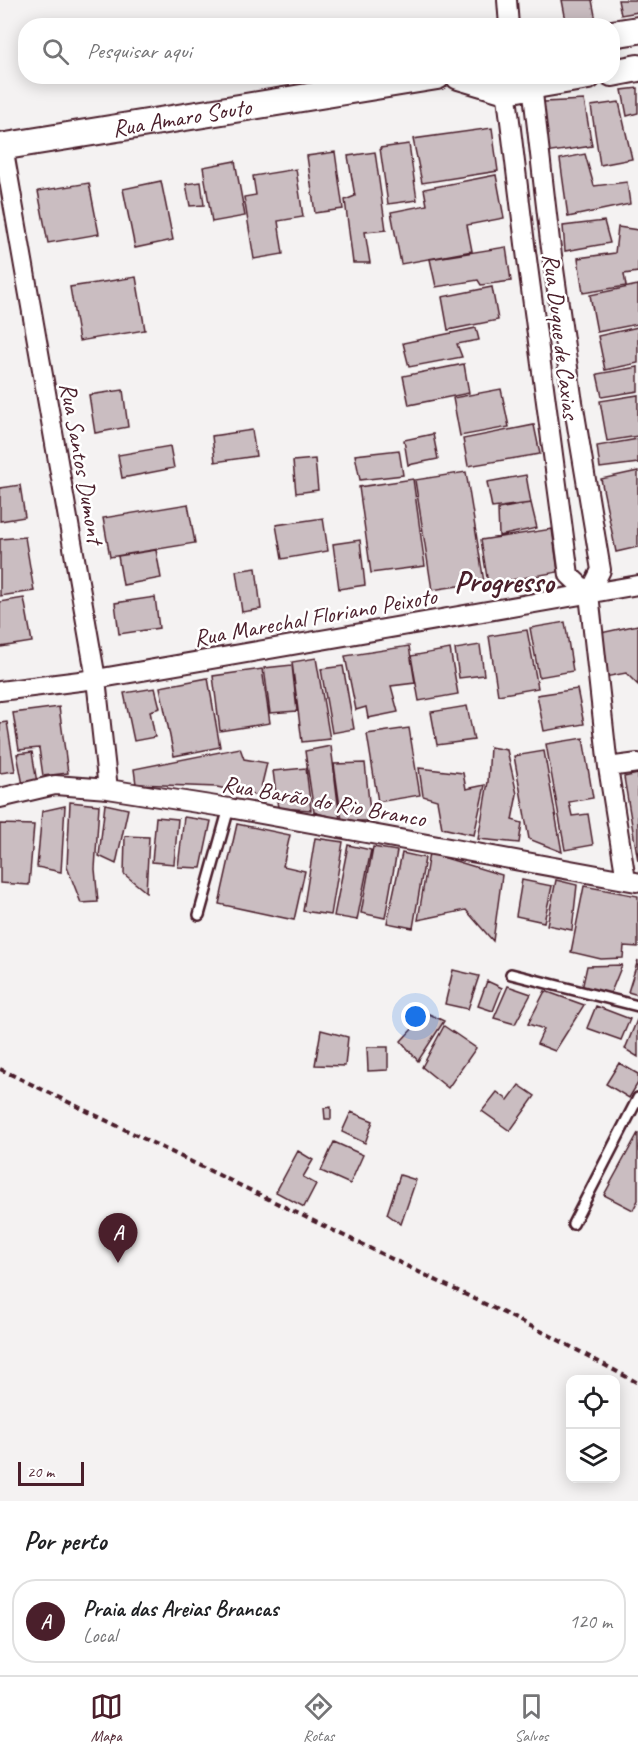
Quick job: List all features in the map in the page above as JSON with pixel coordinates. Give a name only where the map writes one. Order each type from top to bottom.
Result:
[{"type":"street","points":[[507,0],[510,18]]},
{"type":"street","points":[[620,33],[638,30]]},
{"type":"street","points":[[620,71],[638,68]]},
{"type":"street","name":"Rua Amaro Souto","points":[[2,146],[387,84]]},
{"type":"street","name":"Rua Duque de Caxias","points":[[505,84],[569,575],[589,594]]},
{"type":"street","name":"Rua Duque de Caxias","points":[[532,84],[550,241],[572,396],[601,570],[589,594],[608,767],[632,882]]},
{"type":"street","name":"Rua Santos Dumont","points":[[2,146],[96,679],[108,789]]},
{"type":"street","points":[[525,244],[550,241]]},
{"type":"street","points":[[545,400],[572,396]]},
{"type":"street","name":"Rua Marechal Floriano Peixoto","points":[[0,691],[96,679],[638,585]]},
{"type":"street","points":[[608,767],[638,763]]},
{"type":"street","name":"Rua Barão do Rio Branco","points":[[0,798],[56,785],[108,789],[229,808],[632,882]]},
{"type":"lane","points":[[199,915],[229,808]]},
{"type":"lane","points":[[511,974],[638,1006]]},
{"type":"lane","points":[[573,1224],[638,1098]]},
{"type":"path","points":[[0,1069],[551,1336],[638,1383]]},
{"type":"building","points":[[562,0],[592,0],[595,18],[565,18]]},
{"type":"building","points":[[618,0],[638,0],[638,12],[621,15]]},
{"type":"building","points":[[638,88],[638,113],[627,116],[622,90]]},
{"type":"building","points":[[584,100],[592,146],[545,153],[544,102]]},
{"type":"building","points":[[619,102],[632,159],[600,165],[591,106]]},
{"type":"building","points":[[492,128],[498,171],[422,183],[413,139]]},
{"type":"building","points":[[409,144],[417,200],[388,204],[380,148]]},
{"type":"building","points":[[335,152],[343,209],[315,213],[307,156]]},
{"type":"building","points":[[375,152],[386,230],[365,232],[370,263],[353,263],[345,200],[355,196],[348,156]]},
{"type":"building","points":[[585,154],[594,186],[627,182],[630,204],[568,217],[560,159]]},
{"type":"building","points":[[235,161],[245,216],[212,222],[203,167]]},
{"type":"building","points":[[296,169],[303,217],[278,221],[283,254],[254,259],[244,197],[256,195],[253,176]]},
{"type":"building","points":[[496,175],[504,218],[467,225],[472,251],[401,264],[391,212],[427,205],[424,189]]},
{"type":"building","points":[[161,181],[173,240],[135,248],[123,189]]},
{"type":"building","points":[[201,182],[204,205],[190,206],[186,184]]},
{"type":"building","points":[[89,183],[99,234],[48,243],[38,191]]},
{"type":"building","points":[[604,221],[610,243],[565,251],[563,226]]},
{"type":"building","points":[[618,227],[638,230],[638,272],[624,274],[626,286],[583,293],[578,258],[615,253]]},
{"type":"building","points":[[506,247],[511,281],[481,285],[478,280],[436,287],[430,259]]},
{"type":"building","points":[[136,277],[145,330],[79,341],[70,287]]},
{"type":"building","points":[[638,285],[638,324],[597,332],[590,295]]},
{"type":"building","points":[[492,287],[498,320],[448,330],[442,297]]},
{"type":"building","points":[[638,327],[638,363],[605,370],[598,336]]},
{"type":"building","points":[[476,328],[479,340],[457,344],[462,357],[409,367],[403,343]]},
{"type":"building","points":[[464,364],[469,393],[409,405],[403,376]]},
{"type":"building","points":[[638,367],[638,391],[602,397],[597,374]]},
{"type":"building","points":[[501,389],[509,427],[460,436],[453,398]]},
{"type":"building","points":[[123,390],[128,427],[95,433],[89,395]]},
{"type":"building","points":[[638,395],[638,436],[607,441],[600,401]]},
{"type":"building","points":[[534,425],[540,454],[468,466],[463,439]]},
{"type":"building","points":[[252,430],[256,456],[215,462],[212,436]]},
{"type":"building","points":[[433,434],[438,459],[408,465],[404,440]]},
{"type":"building","points":[[638,439],[638,463],[600,468],[597,446]]},
{"type":"building","points":[[170,446],[174,468],[122,478],[118,455]]},
{"type":"building","points":[[399,450],[403,475],[360,480],[355,455]]},
{"type":"building","points":[[315,459],[318,490],[296,493],[293,461]]},
{"type":"building","points":[[638,471],[638,547],[616,552],[601,479]]},
{"type":"building","points":[[466,472],[484,582],[432,590],[415,480]]},
{"type":"building","points":[[526,475],[531,503],[492,508],[487,482]]},
{"type":"building","points":[[413,479],[425,566],[371,573],[359,487]]},
{"type":"building","points":[[20,485],[25,517],[0,521],[0,488]]},
{"type":"building","points":[[531,503],[537,528],[499,536],[498,509]]},
{"type":"building","points":[[188,504],[195,543],[110,557],[103,518]]},
{"type":"building","points":[[323,518],[328,551],[282,559],[276,525]]},
{"type":"building","points":[[552,529],[558,572],[488,584],[481,540]]},
{"type":"building","points":[[25,537],[34,591],[0,596],[0,539]]},
{"type":"building","points":[[360,540],[365,585],[339,589],[333,544]]},
{"type":"building","points":[[156,550],[161,578],[123,585],[118,556]]},
{"type":"building","points":[[256,568],[261,609],[242,612],[236,571]]},
{"type":"building","points":[[155,597],[159,628],[119,634],[115,603]]},
{"type":"building","points":[[24,598],[32,642],[0,647],[0,602]]},
{"type":"building","points":[[565,622],[573,671],[539,677],[530,628]]},
{"type":"building","points":[[638,625],[638,685],[626,673],[605,677],[596,634]]},
{"type":"building","points":[[527,630],[538,688],[498,695],[489,636]]},
{"type":"building","points":[[480,645],[484,675],[459,678],[455,649]]},
{"type":"building","points":[[409,646],[415,683],[391,686],[398,712],[368,718],[366,707],[356,710],[345,656]]},
{"type":"building","points":[[450,649],[458,694],[419,701],[411,656]]},
{"type":"building","points":[[316,658],[330,739],[302,742],[292,662]]},
{"type":"building","points":[[292,665],[297,711],[270,713],[264,668]]},
{"type":"building","points":[[343,666],[354,729],[332,733],[321,669]]},
{"type":"building","points":[[262,669],[270,723],[220,731],[213,676]]},
{"type":"building","points":[[208,678],[220,747],[174,756],[160,687]]},
{"type":"building","points":[[155,688],[160,708],[150,711],[155,737],[134,741],[124,693]]},
{"type":"building","points":[[577,689],[584,724],[544,731],[537,695]]},
{"type":"building","points":[[467,706],[474,740],[437,745],[431,712]]},
{"type":"building","points":[[59,707],[68,773],[43,776],[39,748],[19,750],[13,713]]},
{"type":"building","points":[[7,722],[15,771],[0,773],[0,723]]},
{"type":"building","points":[[409,728],[420,795],[378,802],[367,734]]},
{"type":"building","points":[[583,738],[593,798],[569,802],[572,816],[588,814],[593,845],[565,850],[546,744]]},
{"type":"building","points":[[331,746],[340,820],[314,812],[305,751]]},
{"type":"building","points":[[490,747],[507,750],[517,794],[512,820],[522,823],[519,843],[478,839],[488,782]]},
{"type":"building","points":[[240,748],[244,759],[267,763],[259,796],[217,787],[136,784],[134,769]]},
{"type":"building","points":[[544,751],[562,852],[529,839],[514,756]]},
{"type":"building","points":[[32,752],[37,783],[23,785],[17,754]]},
{"type":"building","points":[[365,763],[371,821],[342,821],[334,764]]},
{"type":"building","points":[[306,768],[311,810],[278,808],[273,771]]},
{"type":"building","points":[[419,768],[463,773],[466,789],[485,785],[474,835],[442,828],[437,800],[423,796]]},
{"type":"building","points":[[638,774],[638,861],[624,777]]},
{"type":"building","points":[[70,802],[99,805],[95,869],[98,902],[81,903],[67,867]]},
{"type":"building","points":[[105,804],[128,809],[116,864],[99,856]]},
{"type":"building","points":[[65,806],[61,872],[37,867],[42,811]]},
{"type":"building","points":[[156,817],[178,819],[174,864],[152,862]]},
{"type":"building","points":[[184,817],[211,821],[201,868],[178,867]]},
{"type":"building","points":[[0,824],[34,825],[29,885],[0,883]]},
{"type":"building","points":[[237,824],[290,835],[283,866],[305,871],[294,920],[219,904]]},
{"type":"building","points":[[125,836],[149,837],[146,892],[124,874]]},
{"type":"building","points":[[315,838],[343,842],[331,915],[303,911]]},
{"type":"building","points":[[348,845],[371,850],[357,920],[334,916]]},
{"type":"building","points":[[373,847],[397,851],[385,918],[361,913]]},
{"type":"building","points":[[402,853],[425,858],[413,928],[387,923]]},
{"type":"building","points":[[429,853],[502,875],[493,941],[466,910],[418,920]]},
{"type":"building","points":[[522,880],[552,886],[544,922],[516,916]]},
{"type":"building","points":[[556,880],[577,885],[572,930],[547,925]]},
{"type":"building","points":[[584,886],[638,896],[638,947],[624,946],[623,958],[601,959],[571,952]]},
{"type":"building","points":[[638,960],[638,995],[628,992]]},
{"type":"building","points":[[622,965],[609,997],[582,989],[587,966]]},
{"type":"building","points":[[453,970],[479,976],[468,1009],[445,1004]]},
{"type":"building","points":[[487,981],[502,988],[493,1011],[478,1006]]},
{"type":"building","points":[[508,986],[531,994],[515,1024],[494,1018]]},
{"type":"building","points":[[545,991],[584,1005],[555,1051],[537,1044],[544,1029],[528,1024]]},
{"type":"building","points":[[596,1006],[630,1019],[621,1040],[587,1028]]},
{"type":"building","points":[[427,1013],[444,1021],[418,1061],[401,1041]]},
{"type":"building","points":[[638,1020],[638,1057],[625,1049]]},
{"type":"building","points":[[444,1026],[476,1048],[448,1088],[422,1067]]},
{"type":"building","points":[[321,1030],[348,1037],[345,1066],[315,1065]]},
{"type":"building","points":[[367,1047],[388,1047],[388,1070],[368,1071]]},
{"type":"building","points":[[619,1063],[638,1074],[638,1083],[629,1098],[606,1084]]},
{"type":"building","points":[[519,1085],[535,1096],[510,1131],[482,1111],[497,1092],[508,1100]]},
{"type":"building","points":[[331,1107],[331,1119],[325,1119],[324,1108]]},
{"type":"building","points":[[351,1112],[373,1121],[365,1143],[342,1132]]},
{"type":"building","points":[[638,1133],[638,1200],[633,1210],[604,1195]]},
{"type":"building","points":[[334,1142],[363,1155],[350,1184],[321,1171]]},
{"type":"building","points":[[298,1151],[313,1160],[303,1177],[316,1184],[304,1207],[276,1192]]},
{"type":"building","points":[[400,1175],[416,1180],[401,1224],[387,1214]]},
{"type":"place","name":"Praia das Areias Brancas","points":[[118,1263]]},
{"type":"district","name":"Progresso","points":[[504,582]]}]
